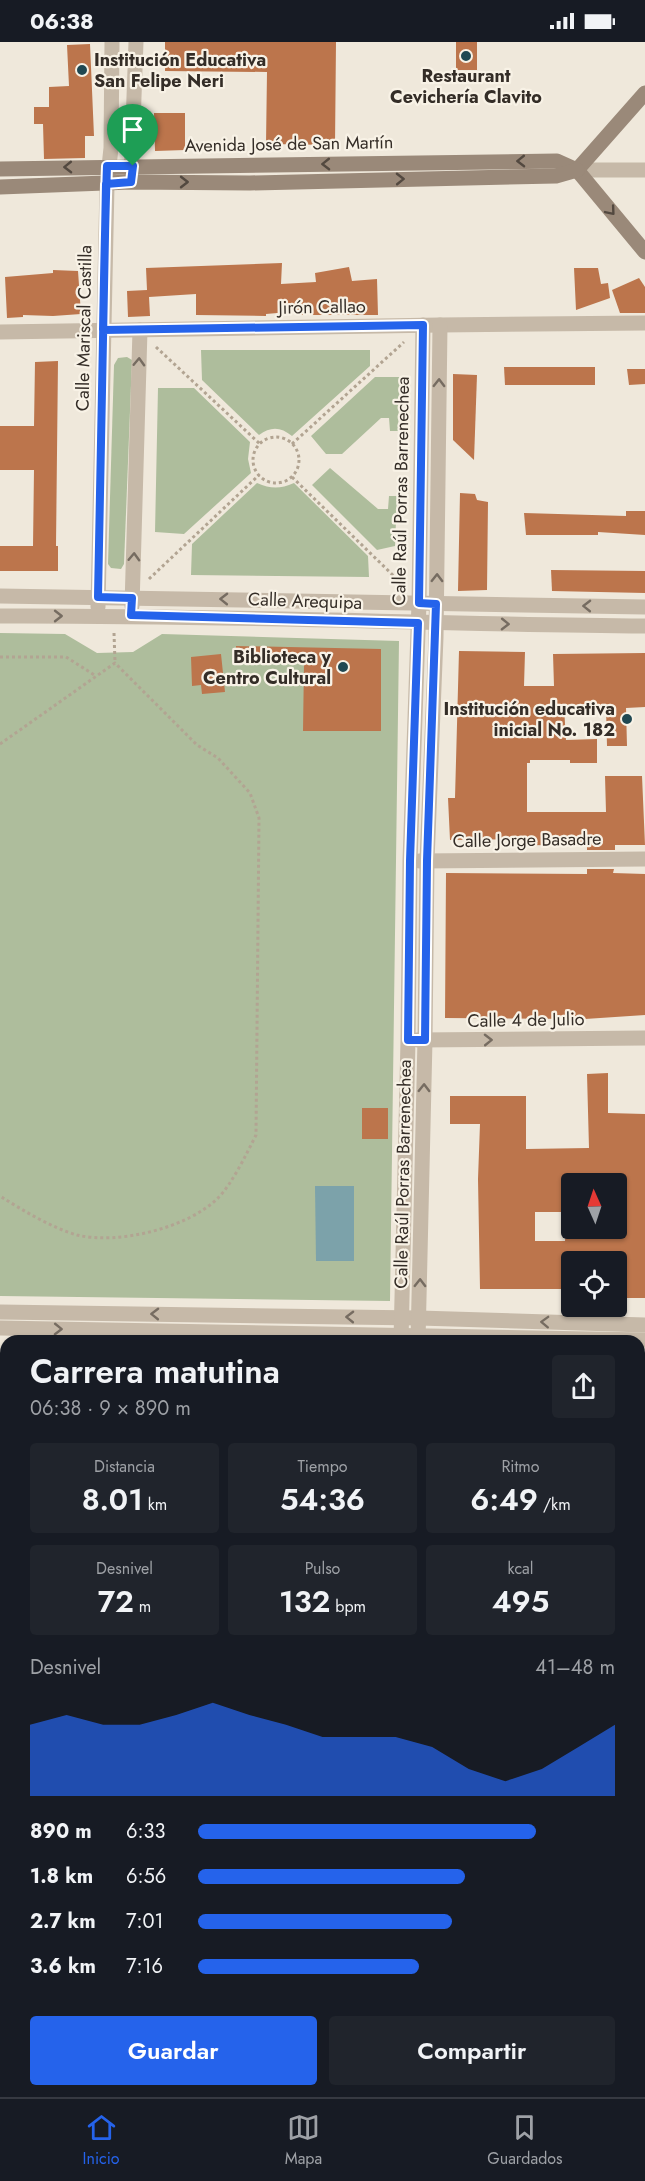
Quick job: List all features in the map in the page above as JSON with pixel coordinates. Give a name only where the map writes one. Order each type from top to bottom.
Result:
[{"type":"main road","points":[[645,93],[577,170],[645,252]]},
{"type":"main road","name":"Avenida José de San Martín","points":[[0,169],[557,161],[577,170]]},
{"type":"main road","name":"Avenida José de San Martín","points":[[0,187],[131,182],[262,182],[556,176],[577,170]]},
{"type":"street","name":"Calle Mariscal Castilla","points":[[97,616],[106,184],[111,148],[112,42]]},
{"type":"street","points":[[131,182],[136,42]]},
{"type":"street","name":"Avenida José de San Martín","points":[[577,170],[645,170]]},
{"type":"street","name":"Jirón Callao","points":[[0,332],[103,330],[146,336],[423,325],[645,323]]},
{"type":"street","name":"Calle Raúl Porras Barrenechea","points":[[401,1335],[410,861],[419,603],[423,325]]},
{"type":"street","name":"Calle Raúl Porras Barrenechea","points":[[418,1335],[427,861],[436,624],[440,325]]},
{"type":"street","points":[[131,615],[146,336]]},
{"type":"street","name":"Calle Arequipa","points":[[0,596],[645,607]]},
{"type":"street","name":"Calle Arequipa","points":[[0,616],[131,615],[436,624],[645,626]]},
{"type":"street","name":"Calle Jorge Basadre","points":[[410,861],[645,859]]},
{"type":"street","name":"Calle 4 de Julio","points":[[408,1040],[645,1038]]},
{"type":"street","points":[[0,1312],[419,1318],[645,1325]]},
{"type":"street","points":[[203,1315],[203,1335]]},
{"type":"street","points":[[0,1328],[178,1335]]},
{"type":"path","points":[[146,336],[260,444]]},
{"type":"path","points":[[292,444],[405,341]]},
{"type":"path","points":[[274,437],[282,438],[292,444],[300,460],[299,467],[292,477],[282,483],[275,483],[268,482],[259,475],[253,457],[260,444],[274,437]]},
{"type":"path","points":[[147,580],[259,475]]},
{"type":"path","points":[[292,477],[402,584]]},
{"type":"path","points":[[0,1196],[27,1214],[77,1235],[122,1237],[166,1228],[193,1215],[219,1198],[256,1136],[259,818],[250,793],[218,758],[197,745],[115,663],[113,616]]},
{"type":"path","points":[[0,657],[66,657],[96,676]]},
{"type":"path","points":[[0,744],[115,663]]},
{"type":"green space","points":[[201,350],[370,350],[370,366],[292,436],[276,429],[259,435],[202,380]]},
{"type":"green space","points":[[127,357],[132,360],[124,564],[121,569],[111,568],[108,564],[114,365],[118,358]]},
{"type":"green space","points":[[375,377],[400,377],[398,431],[390,431],[389,418],[381,418],[342,454],[326,454],[311,436]]},
{"type":"green space","points":[[158,388],[194,388],[250,442],[248,459],[251,473],[184,534],[155,532]]},
{"type":"green space","points":[[330,468],[378,509],[388,509],[389,496],[397,496],[395,546],[377,550],[312,485]]},
{"type":"green space","points":[[257,483],[276,488],[294,483],[368,556],[369,577],[191,575],[192,544]]},
{"type":"green space","points":[[0,633],[65,634],[97,653],[133,652],[162,634],[399,641],[390,1301],[0,1296]]},
{"type":"water","points":[[315,1186],[354,1186],[354,1261],[316,1261]]},
{"type":"building","points":[[165,42],[336,42],[335,145],[266,144],[267,72],[165,71]]},
{"type":"building","name":"Restaurant Cevichería Clavito","points":[[456,42],[477,42],[477,70],[456,70]]},
{"type":"building","points":[[90,44],[94,136],[85,136],[85,158],[44,159],[43,124],[34,124],[34,107],[49,107],[49,87],[69,86],[67,45]]},
{"type":"building","points":[[154,113],[185,113],[185,150],[155,151]]},
{"type":"building","points":[[282,263],[281,284],[316,282],[315,273],[349,267],[352,281],[377,279],[378,315],[300,315],[300,311],[266,314],[266,316],[196,315],[196,294],[149,297],[150,316],[128,317],[127,291],[147,290],[146,268]]},
{"type":"building","points":[[574,268],[598,268],[601,284],[608,283],[610,298],[576,310]]},
{"type":"building","points":[[53,270],[78,271],[81,314],[23,315],[23,317],[7,318],[5,277],[53,273]]},
{"type":"building","points":[[639,278],[645,287],[645,313],[620,313],[612,290]]},
{"type":"building","points":[[58,361],[56,546],[58,546],[58,571],[0,571],[0,546],[33,546],[34,470],[0,470],[0,426],[34,426],[35,362]]},
{"type":"building","points":[[504,367],[595,367],[595,385],[505,385]]},
{"type":"building","points":[[627,369],[645,369],[645,384],[629,385]]},
{"type":"building","points":[[453,374],[477,375],[474,460],[453,440]]},
{"type":"building","points":[[460,493],[475,494],[477,500],[488,502],[487,590],[458,591]]},
{"type":"building","points":[[626,511],[645,511],[645,535],[598,532],[598,535],[526,535],[524,513],[626,516]]},
{"type":"building","points":[[551,570],[645,571],[645,593],[552,591]]},
{"type":"building","points":[[236,646],[381,649],[381,731],[303,731],[304,663],[236,663]]},
{"type":"building","points":[[459,651],[525,652],[524,686],[554,686],[553,654],[645,653],[645,707],[626,708],[627,746],[607,746],[606,707],[564,707],[566,740],[597,739],[597,763],[530,760],[530,763],[527,763],[527,812],[606,812],[605,776],[642,776],[645,845],[615,845],[615,850],[587,850],[587,846],[530,845],[530,839],[450,840],[448,798],[455,798]]},
{"type":"building","points":[[221,654],[225,692],[202,694],[201,685],[192,686],[191,657]]},
{"type":"building","points":[[587,869],[614,869],[613,873],[645,874],[645,1015],[585,1019],[445,1018],[446,873],[587,874]]},
{"type":"building","points":[[608,1073],[608,1113],[645,1114],[645,1298],[627,1298],[627,1251],[561,1251],[561,1289],[480,1289],[478,1179],[480,1124],[450,1124],[450,1096],[526,1096],[526,1149],[589,1148],[587,1074]]},
{"type":"building","points":[[362,1108],[388,1108],[388,1139],[362,1139]]},
{"type":"place","name":"Restaurant Cevichería Clavito","points":[[466,56]]},
{"type":"place","name":"Institución Educativa San Felipe Neri","points":[[82,70]]},
{"type":"place","name":"Biblioteca y Centro Cultural","points":[[343,667]]},
{"type":"place","name":"Institución educativa inicial No. 182","points":[[627,719]]},
{"type":"route","points":[[133,166],[107,166],[106,184],[105,257],[103,330],[423,325],[419,603],[436,604],[427,861],[425,1040],[408,1040],[410,861],[418,623],[131,615],[132,598],[98,597],[103,330],[106,184],[131,182],[133,166]]}]
